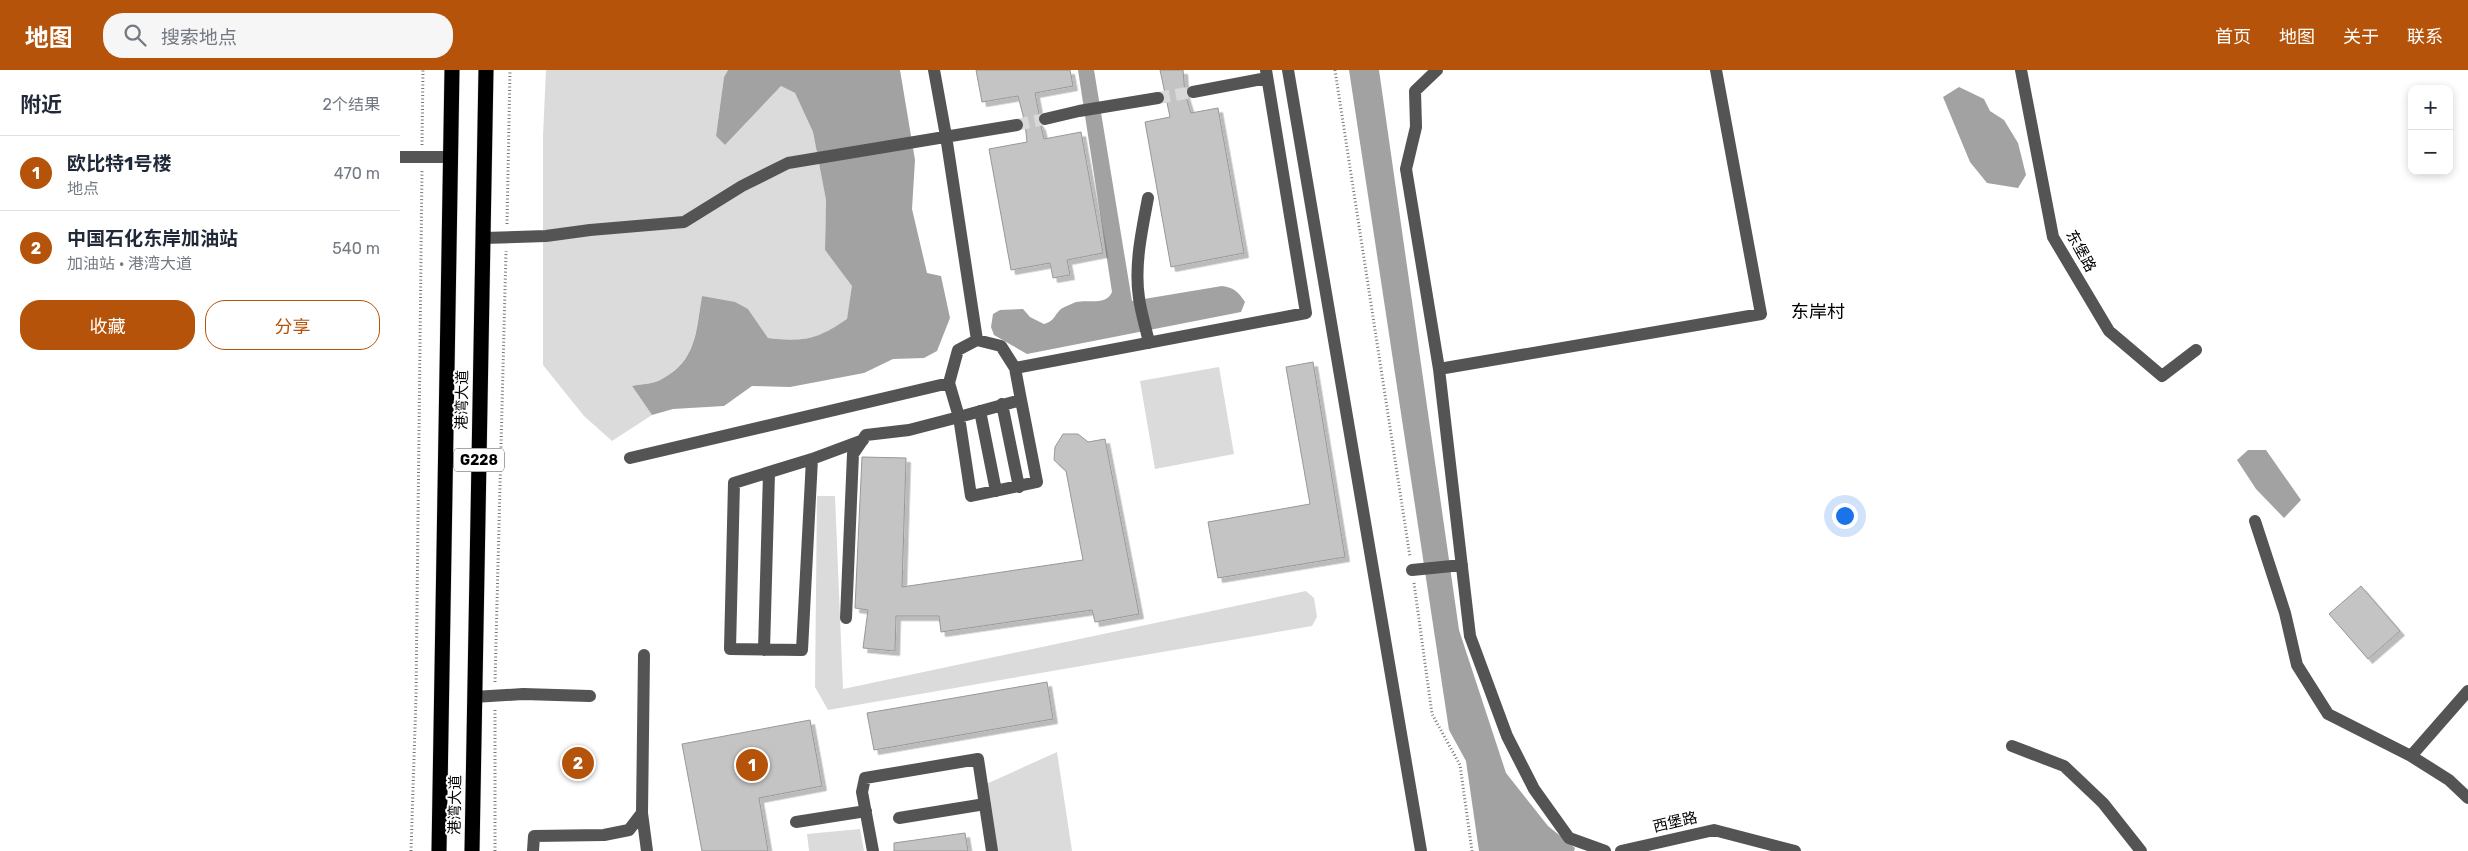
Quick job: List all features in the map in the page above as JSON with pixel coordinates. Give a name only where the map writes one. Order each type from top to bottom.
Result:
[{"type":"highway","name":"港湾大道","points":[[439,851],[452,70]]},
{"type":"highway","name":"港湾大道","points":[[472,851],[486,70]]},
{"type":"street","points":[[934,70],[946,136],[976,340]]},
{"type":"street","points":[[1288,70],[1421,851]]},
{"type":"street","points":[[1437,70],[1415,91],[1416,127],[1406,169],[1439,369],[1470,636],[1507,736],[1534,789],[1569,838],[1605,851]]},
{"type":"street","points":[[1439,369],[1761,314],[1716,70]]},
{"type":"street","name":"东堡路","points":[[2021,70],[2052,237],[2109,331],[2162,376],[2196,350]]},
{"type":"street","points":[[1015,368],[1148,339],[1306,314],[1266,74],[1193,92]]},
{"type":"street","points":[[1045,119],[1079,111],[1158,98]]},
{"type":"street","points":[[483,238],[546,236],[590,230],[684,222],[757,178],[788,163],[1018,124]]},
{"type":"street","points":[[400,157],[451,157]]},
{"type":"street","points":[[1148,198],[1141,232],[1138,297],[1148,339]]},
{"type":"street","points":[[976,340],[1001,346],[1015,368],[1038,482],[971,496],[959,417],[949,383],[958,350],[976,340]]},
{"type":"street","points":[[630,458],[949,383]]},
{"type":"street","points":[[846,618],[853,454],[866,435],[909,430],[1022,400]]},
{"type":"street","points":[[1002,404],[1019,487]]},
{"type":"street","points":[[980,411],[996,491]]},
{"type":"street","points":[[812,460],[802,650],[730,649],[734,484],[812,460],[863,440]]},
{"type":"street","points":[[764,650],[769,473]]},
{"type":"street","points":[[2255,520],[2285,613],[2298,664],[2328,714],[2411,756],[2449,780],[2468,798]]},
{"type":"street","points":[[1412,570],[1462,565]]},
{"type":"street","points":[[644,655],[642,813],[647,851]]},
{"type":"street","points":[[2411,756],[2468,691]]},
{"type":"street","points":[[474,697],[523,694],[590,696]]},
{"type":"street","points":[[2012,746],[2064,766],[2102,803],[2141,851]]},
{"type":"street","points":[[873,851],[862,792],[864,778],[978,759],[992,851]]},
{"type":"street","points":[[900,818],[985,804]]},
{"type":"street","points":[[796,822],[866,812]]},
{"type":"street","points":[[533,851],[534,836],[604,835],[628,830],[642,813]]},
{"type":"street","name":"西堡路","points":[[1621,851],[1714,830],[1795,851]]},
{"type":"path","points":[[411,851],[416,697],[423,70]]},
{"type":"path","points":[[495,851],[495,696],[510,70]]},
{"type":"path","points":[[1335,70],[1412,570],[1432,714],[1460,765],[1472,851]]},
{"type":"shaded area","points":[[546,70],[728,70],[724,77],[716,136],[725,145],[781,86],[795,93],[813,132],[826,200],[825,250],[853,286],[847,320],[818,336],[791,340],[768,338],[748,309],[702,296],[693,343],[682,363],[659,381],[632,386],[652,415],[612,441],[584,416],[543,365],[543,136]]},
{"type":"shaded area","points":[[728,70],[900,70],[915,160],[912,209],[927,273],[941,276],[950,318],[937,351],[924,358],[893,359],[864,373],[790,387],[752,386],[724,406],[673,409],[652,415],[632,386],[659,381],[682,363],[693,344],[702,296],[735,302],[748,309],[768,338],[791,340],[809,338],[827,331],[847,319],[852,286],[825,250],[826,200],[813,132],[795,93],[781,86],[725,145],[716,136],[724,77]]},
{"type":"shaded area","points":[[1078,70],[1094,70],[1132,301],[1222,286],[1238,293],[1245,302],[1241,312],[1027,354],[994,335],[991,327],[993,314],[1000,310],[1023,309],[1030,317],[1044,324],[1054,318],[1064,307],[1081,301],[1101,301],[1106,299],[1112,292]]},
{"type":"shaded area","points":[[1349,70],[1379,70],[1459,630],[1506,773],[1548,826],[1575,848],[1574,851],[1479,851],[1466,761],[1449,730]]},
{"type":"shaded area","points":[[1959,87],[1984,99],[1990,111],[2004,120],[2018,143],[2026,175],[2018,188],[1987,183],[1970,162],[1943,97]]},
{"type":"shaded area","points":[[1219,367],[1234,454],[1155,469],[1140,381]]},
{"type":"shaded area","points":[[2248,450],[2266,450],[2301,500],[2284,518],[2256,489],[2237,460]]},
{"type":"shaded area","points":[[817,496],[835,496],[843,689],[1306,591],[1314,598],[1317,617],[1312,626],[828,710],[815,687]]},
{"type":"shaded area","points":[[1057,752],[1072,851],[996,851],[984,785]]},
{"type":"shaded area","points":[[860,829],[864,851],[809,851],[807,834]]},
{"type":"building","points":[[976,70],[1070,70],[1073,86],[1035,93],[1039,114],[1037,120],[1041,126],[1044,139],[1081,132],[1103,253],[1067,260],[1070,275],[1053,278],[1050,263],[1011,270],[989,149],[1027,142],[1025,123],[1018,96],[982,102]]},
{"type":"building","points":[[1160,70],[1183,70],[1185,94],[1191,113],[1218,108],[1244,253],[1171,267],[1145,122],[1170,117]]},
{"type":"building","points":[[1313,362],[1345,557],[1218,578],[1208,522],[1310,504],[1286,367]]},
{"type":"building","points":[[1063,434],[1078,434],[1088,442],[1105,439],[1139,614],[1095,622],[1092,610],[941,632],[939,616],[896,616],[895,651],[863,648],[868,610],[855,608],[862,457],[906,458],[902,587],[1083,560],[1066,471],[1054,460],[1055,447]]},
{"type":"building","points":[[2361,586],[2400,631],[2368,659],[2329,614]]},
{"type":"building","points":[[1047,682],[1053,719],[874,750],[867,713]]},
{"type":"building","points":[[810,720],[822,786],[759,798],[768,851],[702,851],[682,744]]},
{"type":"building","points":[[965,833],[968,851],[894,851],[894,843]]},
{"type":"tunnel","points":[[1158,98],[1193,92]]},
{"type":"tunnel","points":[[1017,125],[1045,119]]},
{"type":"place","name":"中国石化东岸加油站","points":[[578,763]]},
{"type":"place","name":"欧比特1号楼","points":[[752,765]]},
{"type":"district","name":"东岸村","points":[[1818,312]]}]
